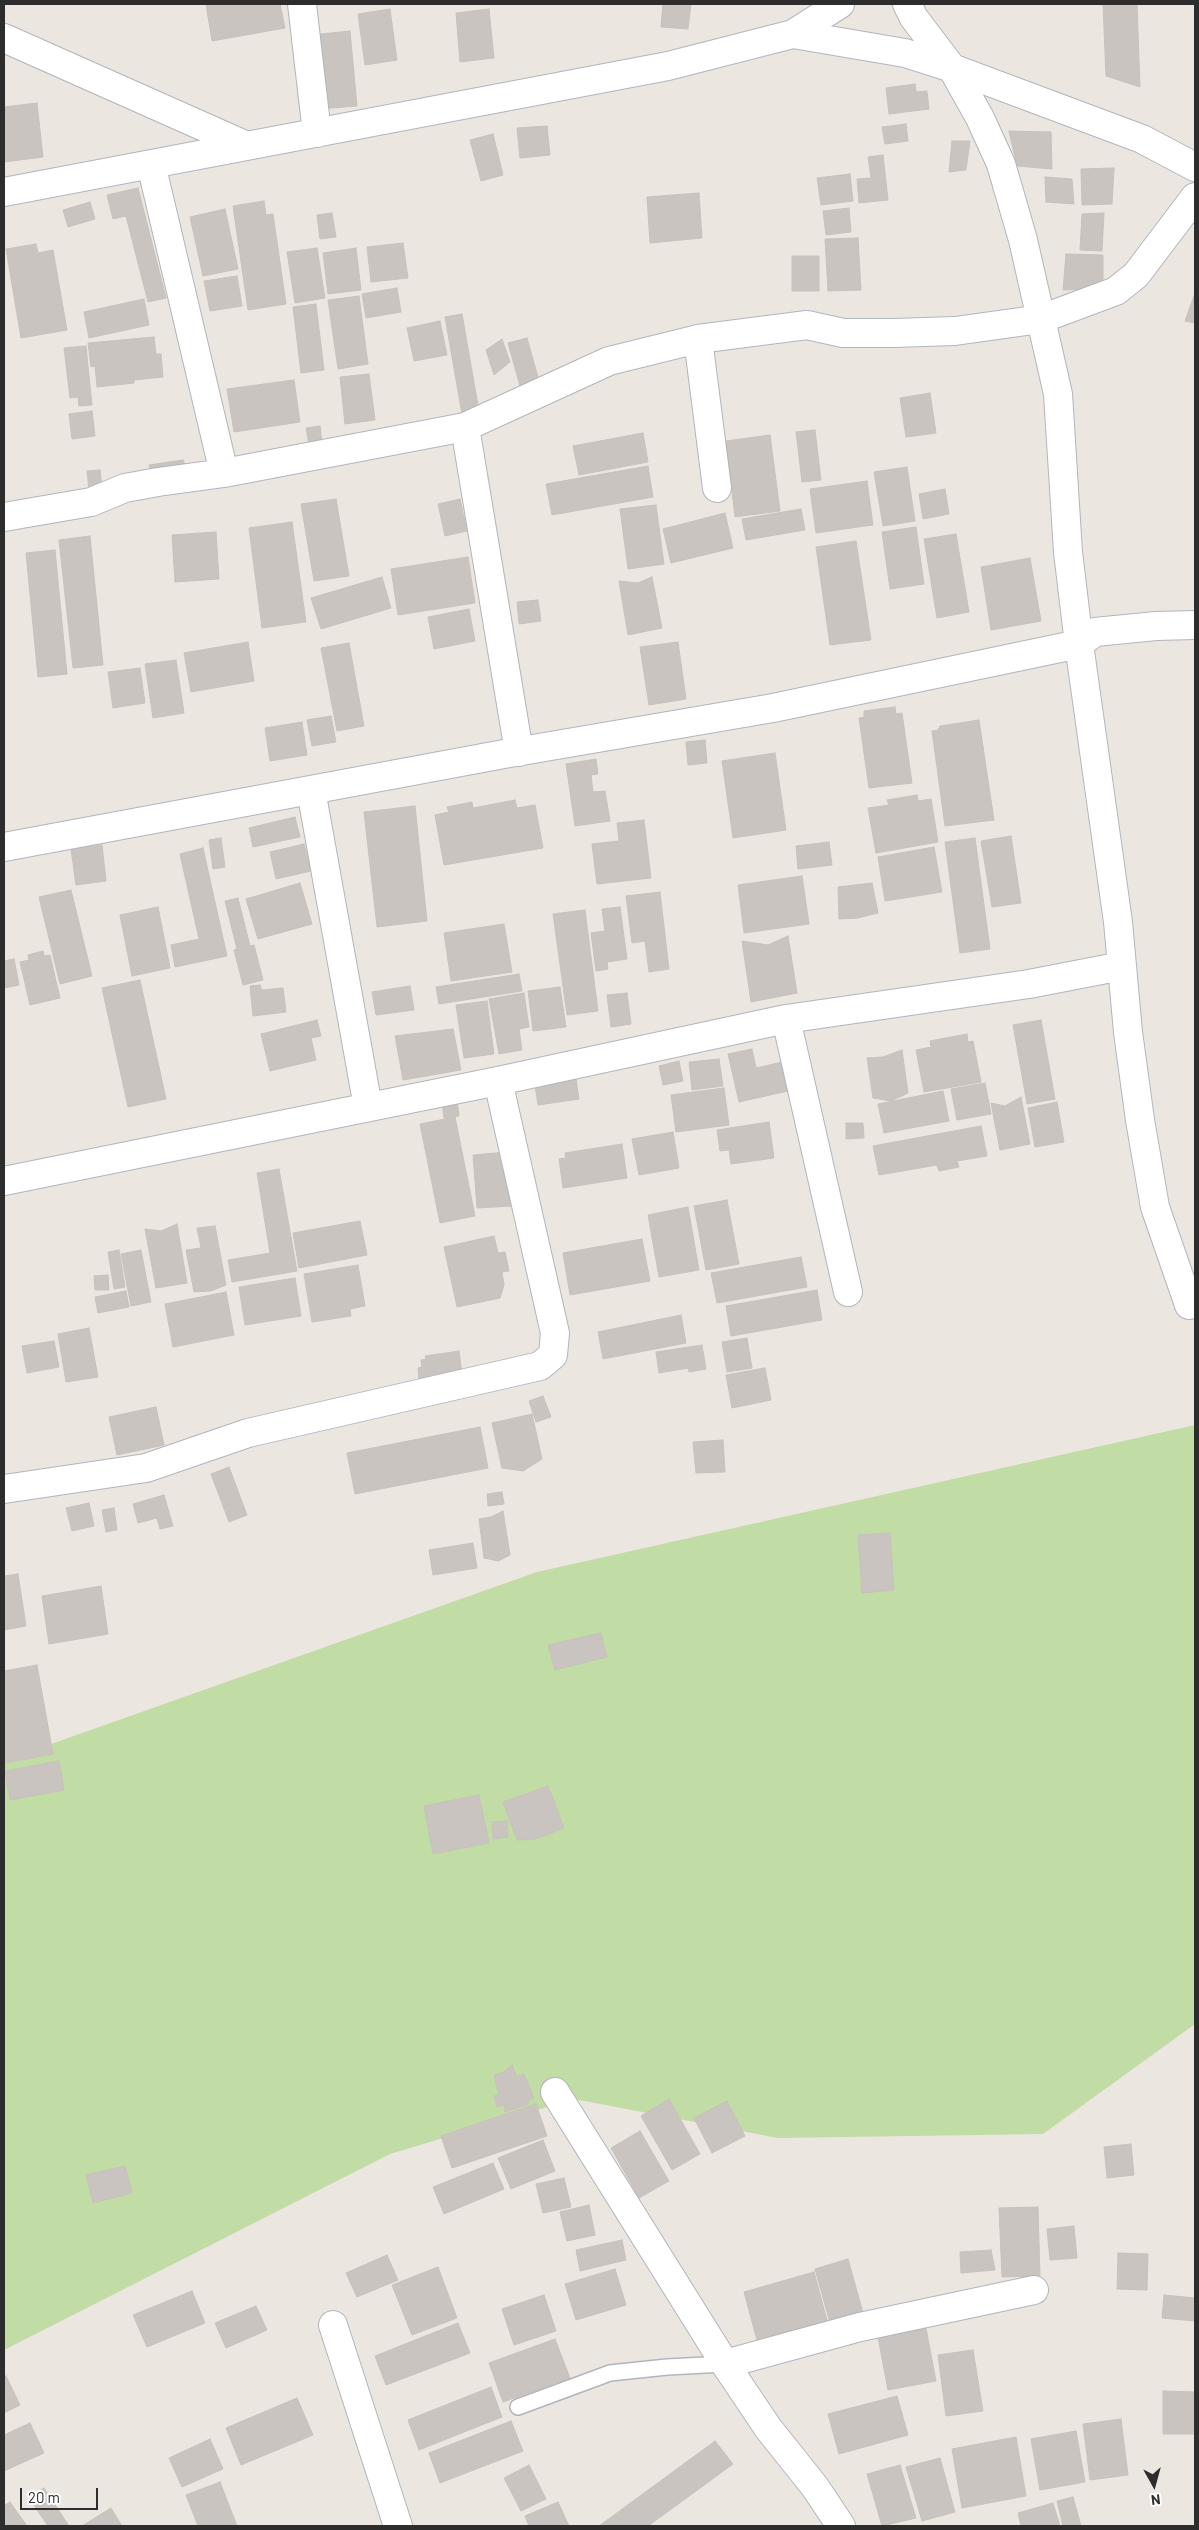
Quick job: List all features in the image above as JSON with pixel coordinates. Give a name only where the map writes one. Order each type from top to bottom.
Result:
[{"type":"street","points":[[302,4],[317,133]]},
{"type":"street","points":[[4,192],[668,66],[793,34],[840,4]]},
{"type":"street","points":[[908,4],[914,18],[952,68],[980,118],[1001,164],[1022,240],[1058,394],[1062,482],[1079,644],[1118,922],[1129,1042],[1155,1207],[1189,1305]]},
{"type":"street","points":[[793,34],[905,54],[952,68],[1142,139],[1195,167]]},
{"type":"street","points":[[4,38],[247,146]]},
{"type":"street","points":[[151,164],[224,474]]},
{"type":"street","points":[[4,517],[91,502],[125,488],[224,474],[465,428],[609,361],[698,339],[807,325],[843,333],[894,333],[955,331],[1041,319],[1116,291],[1136,275],[1195,197]]},
{"type":"street","points":[[698,339],[718,488]]},
{"type":"street","points":[[465,428],[519,752]]},
{"type":"street","points":[[4,847],[519,752],[774,708],[1079,644],[1094,632],[1195,625]]},
{"type":"street","points":[[311,790],[368,1107]]},
{"type":"street","points":[[4,1180],[498,1081],[786,1019],[1028,984],[1122,966]]},
{"type":"street","points":[[786,1019],[848,1292]]},
{"type":"street","points":[[4,1489],[146,1468],[248,1433],[540,1366],[553,1355],[555,1333],[498,1081]]},
{"type":"street","points":[[555,2092],[724,2364],[768,2428],[815,2487],[841,2526]]},
{"type":"street","points":[[724,2364],[860,2327],[1034,2290]]},
{"type":"street","points":[[333,2325],[398,2526]]},
{"type":"lane","points":[[518,2407],[610,2373],[724,2364]]},
{"type":"green space","points":[[1195,1425],[1195,2024],[1043,2134],[778,2138],[574,2099],[390,2154],[4,2350],[4,1745],[37,1749],[537,1572]]},
{"type":"building","points":[[206,4],[280,4],[285,28],[212,41]]},
{"type":"building","points":[[663,4],[691,4],[688,29],[661,27]]},
{"type":"building","points":[[1103,4],[1137,4],[1140,87],[1106,76]]},
{"type":"building","points":[[390,9],[397,60],[365,65],[358,14]]},
{"type":"building","points":[[489,9],[494,58],[460,62],[456,13]]},
{"type":"building","points":[[350,31],[357,106],[319,109],[311,35]]},
{"type":"building","points":[[915,84],[916,92],[927,91],[929,109],[889,114],[886,88]]},
{"type":"building","points":[[37,103],[43,157],[4,162],[4,107]]},
{"type":"building","points":[[906,124],[908,141],[885,144],[882,127]]},
{"type":"building","points":[[547,126],[550,155],[520,158],[517,128]]},
{"type":"building","points":[[1009,131],[1051,132],[1052,169],[1017,166]]},
{"type":"building","points":[[493,134],[503,175],[481,181],[470,140]]},
{"type":"building","points":[[952,141],[970,141],[966,170],[949,172]]},
{"type":"building","points":[[883,155],[888,200],[859,203],[857,179],[871,178],[868,157]]},
{"type":"building","points":[[1114,168],[1112,204],[1082,205],[1081,169]]},
{"type":"building","points":[[850,174],[853,201],[821,205],[817,178]]},
{"type":"building","points":[[1045,177],[1072,179],[1074,204],[1046,202]]},
{"type":"building","points":[[138,188],[166,298],[148,302],[126,216],[113,219],[107,195]]},
{"type":"building","points":[[699,193],[702,238],[650,243],[647,197]]},
{"type":"building","points":[[264,201],[266,215],[273,214],[286,304],[248,310],[233,206]]},
{"type":"building","points":[[90,202],[95,219],[68,227],[63,210]]},
{"type":"building","points":[[849,208],[851,232],[826,235],[823,211]]},
{"type":"building","points":[[225,209],[238,269],[203,276],[190,217]]},
{"type":"building","points":[[332,213],[336,237],[320,239],[317,215]]},
{"type":"building","points":[[1104,213],[1102,251],[1080,250],[1082,214]]},
{"type":"building","points":[[858,238],[861,290],[828,291],[825,239]]},
{"type":"building","points":[[403,243],[408,278],[371,282],[367,247]]},
{"type":"building","points":[[36,244],[38,253],[53,250],[67,330],[21,338],[6,249]]},
{"type":"building","points":[[317,248],[325,298],[295,303],[287,252]]},
{"type":"building","points":[[356,248],[361,290],[328,294],[323,253]]},
{"type":"building","points":[[1066,254],[1103,255],[1103,289],[1063,290]]},
{"type":"building","points":[[792,256],[819,256],[819,291],[792,291]]},
{"type":"building","points":[[237,276],[242,306],[210,311],[204,281]]},
{"type":"building","points":[[397,288],[401,312],[366,318],[362,294]]},
{"type":"building","points":[[1195,293],[1195,323],[1185,321]]},
{"type":"building","points":[[359,296],[368,364],[338,369],[328,300]]},
{"type":"building","points":[[144,299],[149,325],[89,338],[84,312]]},
{"type":"building","points":[[316,304],[324,370],[301,373],[293,307]]},
{"type":"building","points":[[462,314],[479,411],[462,414],[445,317]]},
{"type":"building","points":[[440,321],[447,355],[414,361],[407,328]]},
{"type":"building","points":[[154,337],[156,354],[161,354],[163,377],[134,380],[134,383],[97,387],[95,366],[91,367],[88,343]]},
{"type":"building","points":[[527,338],[539,381],[520,386],[508,343]]},
{"type":"building","points":[[502,339],[510,362],[494,375],[486,350]]},
{"type":"building","points":[[86,346],[92,405],[79,406],[78,397],[70,398],[64,348]]},
{"type":"building","points":[[369,374],[375,420],[345,424],[340,377]]},
{"type":"building","points":[[294,380],[300,422],[234,432],[227,389]]},
{"type":"building","points":[[930,393],[936,433],[906,437],[900,398]]},
{"type":"building","points":[[92,411],[95,436],[72,439],[69,414]]},
{"type":"building","points":[[320,426],[322,443],[309,445],[306,428]]},
{"type":"building","points":[[815,430],[821,480],[802,482],[796,432]]},
{"type":"building","points":[[643,433],[648,462],[579,475],[573,446]]},
{"type":"building","points":[[770,435],[780,511],[735,517],[726,441]]},
{"type":"building","points":[[183,460],[189,474],[152,479],[149,465]]},
{"type":"building","points":[[648,466],[653,497],[552,515],[546,484]]},
{"type":"building","points":[[907,467],[915,521],[883,526],[874,472]]},
{"type":"building","points":[[100,470],[102,488],[89,490],[87,471]]},
{"type":"building","points":[[867,481],[873,525],[816,533],[810,489]]},
{"type":"building","points":[[945,489],[949,514],[923,519],[919,494]]},
{"type":"building","points":[[336,499],[349,576],[314,581],[301,504]]},
{"type":"building","points":[[460,499],[467,531],[445,536],[438,504]]},
{"type":"building","points":[[656,505],[664,564],[628,569],[620,509]]},
{"type":"building","points":[[801,509],[805,530],[746,540],[742,519]]},
{"type":"building","points":[[725,513],[733,548],[671,563],[663,529]]},
{"type":"building","points":[[292,522],[306,622],[262,628],[249,528]]},
{"type":"building","points":[[916,527],[924,584],[890,589],[882,532]]},
{"type":"building","points":[[216,532],[219,579],[175,582],[172,535]]},
{"type":"building","points":[[956,534],[969,612],[937,618],[924,539]]},
{"type":"building","points":[[90,536],[103,665],[73,668],[59,540]]},
{"type":"building","points":[[856,541],[871,640],[830,645],[816,547]]},
{"type":"building","points":[[55,550],[67,674],[38,677],[26,553]]},
{"type":"building","points":[[468,557],[475,603],[398,615],[391,569]]},
{"type":"building","points":[[1030,558],[1041,621],[991,630],[981,567]]},
{"type":"building","points":[[382,577],[391,608],[321,629],[311,598]]},
{"type":"building","points":[[652,577],[662,628],[628,635],[619,581],[638,583]]},
{"type":"building","points":[[538,600],[541,621],[519,624],[517,602]]},
{"type":"building","points":[[469,609],[475,641],[434,649],[428,617]]},
{"type":"building","points":[[248,642],[254,681],[191,692],[184,653]]},
{"type":"building","points":[[678,642],[686,699],[649,705],[640,647]]},
{"type":"building","points":[[349,643],[364,726],[337,731],[321,648]]},
{"type":"building","points":[[176,660],[184,713],[153,718],[145,664]]},
{"type":"building","points":[[140,668],[145,703],[113,708],[108,672]]},
{"type":"building","points":[[895,707],[896,714],[902,713],[912,783],[869,788],[859,718],[864,717],[864,711]]},
{"type":"building","points":[[331,716],[336,742],[312,746],[307,720]]},
{"type":"building","points":[[979,720],[994,820],[945,826],[932,731],[938,730],[940,726]]},
{"type":"building","points":[[302,722],[307,755],[270,761],[265,728]]},
{"type":"building","points":[[705,740],[707,763],[688,765],[686,742]]},
{"type":"building","points":[[775,753],[786,830],[733,838],[722,761]]},
{"type":"building","points":[[596,759],[598,774],[591,775],[593,792],[605,791],[610,821],[575,826],[566,764]]},
{"type":"building","points":[[917,795],[918,801],[931,799],[938,842],[876,853],[868,808],[889,805],[887,800]]},
{"type":"building","points":[[515,800],[517,808],[535,805],[543,848],[444,865],[435,815],[449,812],[447,807],[472,802],[473,808]]},
{"type":"building","points":[[415,806],[427,921],[377,927],[364,812]]},
{"type":"building","points":[[295,817],[300,837],[253,847],[249,828]]},
{"type":"building","points":[[644,820],[651,878],[597,884],[592,844],[619,841],[617,823]]},
{"type":"building","points":[[1011,836],[1021,903],[992,907],[981,841]]},
{"type":"building","points":[[221,838],[225,867],[213,869],[209,840]]},
{"type":"building","points":[[975,838],[990,949],[960,953],[945,842]]},
{"type":"building","points":[[829,842],[832,865],[798,869],[796,846]]},
{"type":"building","points":[[304,844],[311,871],[276,879],[270,852]]},
{"type":"building","points":[[102,845],[106,881],[76,885],[71,849]]},
{"type":"building","points":[[934,847],[942,892],[885,901],[878,857]]},
{"type":"building","points":[[203,848],[227,956],[175,967],[171,945],[199,939],[180,854]]},
{"type":"building","points":[[802,876],[809,924],[744,933],[738,885]]},
{"type":"building","points":[[300,883],[312,924],[258,939],[246,899]]},
{"type":"building","points":[[872,883],[878,913],[858,918],[839,919],[838,887]]},
{"type":"building","points":[[71,890],[92,976],[60,984],[39,897]]},
{"type":"building","points":[[660,892],[669,969],[649,972],[645,941],[632,943],[626,896]]},
{"type":"building","points":[[238,898],[250,946],[254,945],[263,980],[243,985],[234,950],[237,949],[225,901]]},
{"type":"building","points":[[158,907],[170,968],[132,976],[120,915]]},
{"type":"building","points":[[620,907],[627,959],[607,962],[608,969],[596,971],[591,933],[605,931],[602,909]]},
{"type":"building","points":[[585,910],[598,1011],[567,1015],[553,914]]},
{"type":"building","points":[[504,924],[512,972],[451,981],[444,933]]},
{"type":"building","points":[[788,936],[797,993],[751,1002],[742,941],[768,945]]},
{"type":"building","points":[[43,951],[44,956],[50,955],[60,998],[30,1005],[20,962],[29,960],[28,955]]},
{"type":"building","points":[[14,959],[19,985],[4,988],[4,961]]},
{"type":"building","points":[[519,974],[522,991],[439,1004],[436,987]]},
{"type":"building","points":[[140,980],[166,1099],[128,1107],[102,988]]},
{"type":"building","points":[[260,985],[262,990],[283,988],[286,1012],[253,1016],[250,986]]},
{"type":"building","points":[[410,986],[414,1010],[376,1015],[372,992]]},
{"type":"building","points":[[560,987],[566,1027],[533,1031],[528,991]]},
{"type":"building","points":[[524,993],[529,1027],[519,1029],[522,1050],[499,1054],[489,999]]},
{"type":"building","points":[[627,993],[631,1024],[611,1027],[607,995]]},
{"type":"building","points":[[487,1001],[494,1054],[464,1058],[456,1005]]},
{"type":"building","points":[[317,1020],[321,1036],[311,1038],[316,1060],[270,1071],[261,1034]]},
{"type":"building","points":[[1041,1020],[1055,1099],[1027,1104],[1013,1025]]},
{"type":"building","points":[[453,1029],[461,1070],[403,1080],[395,1036]]},
{"type":"building","points":[[967,1034],[968,1042],[973,1041],[981,1082],[924,1092],[916,1050],[931,1047],[930,1041]]},
{"type":"building","points":[[752,1049],[756,1068],[782,1062],[788,1091],[739,1102],[728,1054]]},
{"type":"building","points":[[902,1050],[908,1093],[891,1101],[873,1098],[867,1058],[883,1057]]},
{"type":"building","points":[[719,1059],[723,1086],[692,1090],[689,1062]]},
{"type":"building","points":[[679,1061],[683,1081],[663,1085],[659,1066]]},
{"type":"building","points":[[576,1079],[579,1099],[538,1105],[535,1085]]},
{"type":"building","points":[[985,1083],[991,1114],[957,1120],[951,1089]]},
{"type":"building","points":[[724,1088],[729,1125],[676,1132],[671,1095]]},
{"type":"building","points":[[943,1091],[949,1121],[884,1133],[878,1104]]},
{"type":"building","points":[[1021,1097],[1030,1144],[1000,1150],[991,1103],[1005,1106]]},
{"type":"building","points":[[457,1100],[459,1116],[444,1118],[442,1102]]},
{"type":"building","points":[[1057,1102],[1064,1142],[1035,1147],[1028,1108]]},
{"type":"building","points":[[455,1117],[475,1216],[440,1223],[420,1124]]},
{"type":"building","points":[[769,1122],[774,1158],[731,1164],[729,1150],[720,1151],[717,1130]]},
{"type":"building","points":[[846,1123],[863,1123],[864,1138],[846,1139]]},
{"type":"building","points":[[981,1126],[987,1156],[957,1161],[959,1167],[939,1171],[937,1165],[879,1175],[873,1146]]},
{"type":"building","points":[[673,1132],[679,1168],[639,1175],[632,1139]]},
{"type":"building","points":[[622,1144],[627,1178],[563,1188],[559,1159],[566,1158],[565,1153]]},
{"type":"building","points":[[507,1152],[512,1206],[477,1208],[473,1155]]},
{"type":"building","points":[[279,1169],[297,1271],[232,1282],[228,1260],[270,1253],[257,1173]]},
{"type":"building","points":[[727,1200],[739,1264],[706,1270],[694,1206]]},
{"type":"building","points":[[688,1207],[699,1270],[659,1277],[648,1215]]},
{"type":"building","points":[[360,1221],[367,1255],[299,1268],[293,1233]]},
{"type":"building","points":[[177,1224],[187,1283],[156,1288],[145,1229],[161,1231]]},
{"type":"building","points":[[215,1226],[226,1285],[211,1291],[194,1292],[186,1250],[201,1248],[197,1228]]},
{"type":"building","points":[[494,1236],[498,1253],[505,1252],[509,1271],[502,1272],[504,1285],[500,1298],[457,1307],[444,1247]]},
{"type":"building","points":[[642,1239],[650,1281],[570,1295],[563,1253]]},
{"type":"building","points":[[119,1250],[125,1287],[114,1289],[108,1252]]},
{"type":"building","points":[[141,1250],[151,1302],[131,1306],[121,1254]]},
{"type":"building","points":[[801,1257],[807,1287],[717,1303],[711,1273]]},
{"type":"building","points":[[358,1265],[365,1306],[350,1309],[351,1316],[312,1322],[304,1274]]},
{"type":"building","points":[[108,1275],[109,1290],[95,1290],[94,1276]]},
{"type":"building","points":[[295,1278],[301,1316],[245,1325],[239,1287]]},
{"type":"building","points":[[817,1290],[822,1320],[731,1336],[726,1306]]},
{"type":"building","points":[[126,1291],[129,1307],[98,1313],[95,1297]]},
{"type":"building","points":[[226,1292],[234,1335],[173,1347],[165,1304]]},
{"type":"building","points":[[681,1315],[686,1343],[603,1359],[598,1332]]},
{"type":"building","points":[[89,1328],[98,1377],[66,1382],[58,1334]]},
{"type":"building","points":[[747,1338],[752,1368],[727,1372],[722,1342]]},
{"type":"building","points":[[54,1341],[59,1367],[27,1373],[22,1346]]},
{"type":"building","points":[[702,1345],[706,1369],[689,1372],[688,1368],[659,1373],[656,1352]]},
{"type":"building","points":[[459,1351],[462,1374],[419,1380],[418,1368],[422,1367],[421,1360],[426,1359],[425,1356]]},
{"type":"building","points":[[765,1368],[771,1400],[732,1408],[726,1375]]},
{"type":"building","points":[[543,1396],[551,1417],[536,1422],[529,1401]]},
{"type":"building","points":[[156,1407],[164,1445],[117,1455],[109,1417]]},
{"type":"building","points":[[532,1414],[542,1459],[523,1471],[502,1468],[492,1423]]},
{"type":"building","points":[[480,1427],[488,1468],[355,1494],[347,1453]]},
{"type":"building","points":[[723,1440],[725,1472],[696,1473],[693,1442]]},
{"type":"building","points":[[229,1467],[247,1515],[229,1522],[211,1474]]},
{"type":"building","points":[[502,1492],[504,1504],[488,1506],[487,1494]]},
{"type":"building","points":[[164,1495],[173,1526],[160,1529],[157,1518],[138,1523],[133,1504]]},
{"type":"building","points":[[89,1503],[94,1526],[72,1531],[66,1508]]},
{"type":"building","points":[[114,1508],[117,1530],[106,1532],[102,1510]]},
{"type":"building","points":[[503,1511],[510,1555],[498,1561],[484,1558],[479,1519],[491,1517]]},
{"type":"building","points":[[890,1533],[894,1590],[862,1593],[858,1535]]},
{"type":"building","points":[[473,1543],[477,1568],[433,1575],[429,1550]]},
{"type":"building","points":[[18,1574],[26,1626],[4,1630],[4,1576]]},
{"type":"building","points":[[101,1586],[108,1634],[49,1644],[42,1596]]},
{"type":"building","points":[[601,1633],[607,1657],[555,1670],[548,1645]]},
{"type":"building","points":[[37,1665],[53,1754],[4,1763],[4,1671]]},
{"type":"building","points":[[59,1761],[64,1790],[10,1800],[5,1771]]},
{"type":"building","points":[[548,1786],[564,1828],[536,1839],[517,1840],[503,1802]]},
{"type":"building","points":[[479,1795],[489,1843],[433,1854],[424,1806]]},
{"type":"building","points":[[507,1821],[508,1837],[493,1839],[492,1822]]},
{"type":"building","points":[[512,2065],[517,2077],[524,2074],[534,2098],[527,2101],[529,2104],[505,2112],[504,2105],[497,2107],[494,2096],[499,2095],[494,2075],[502,2073]]},
{"type":"building","points":[[669,2099],[700,2154],[672,2170],[641,2116]]},
{"type":"building","points":[[727,2101],[745,2136],[712,2153],[694,2118]]},
{"type":"building","points":[[536,2104],[547,2136],[452,2168],[441,2136]]},
{"type":"building","points":[[640,2131],[669,2181],[639,2198],[611,2148]]},
{"type":"building","points":[[543,2140],[555,2171],[511,2189],[498,2158]]},
{"type":"building","points":[[1131,2144],[1134,2175],[1107,2178],[1104,2147]]},
{"type":"building","points":[[493,2163],[504,2189],[444,2214],[433,2187]]},
{"type":"building","points":[[125,2166],[132,2193],[93,2203],[86,2175]]},
{"type":"building","points":[[564,2178],[571,2207],[543,2213],[536,2184]]},
{"type":"building","points":[[589,2205],[595,2235],[567,2241],[560,2212]]},
{"type":"building","points":[[1038,2207],[1040,2276],[1002,2277],[999,2208]]},
{"type":"building","points":[[1074,2226],[1077,2258],[1050,2260],[1047,2229]]},
{"type":"building","points":[[622,2240],[626,2260],[580,2271],[576,2250]]},
{"type":"building","points":[[991,2250],[995,2270],[961,2273],[960,2252]]},
{"type":"building","points":[[1118,2253],[1148,2254],[1147,2290],[1117,2289]]},
{"type":"building","points":[[387,2255],[398,2280],[357,2297],[346,2273]]},
{"type":"building","points":[[848,2259],[863,2313],[830,2323],[815,2269]]},
{"type":"building","points":[[438,2267],[457,2318],[412,2335],[392,2285]]},
{"type":"building","points":[[615,2269],[626,2305],[576,2320],[565,2284]]},
{"type":"building","points":[[814,2272],[828,2324],[758,2344],[744,2292]]},
{"type":"building","points":[[192,2291],[205,2323],[147,2347],[133,2315]]},
{"type":"building","points":[[544,2295],[556,2331],[514,2345],[502,2309]]},
{"type":"building","points":[[1164,2295],[1195,2298],[1195,2321],[1162,2318]]},
{"type":"building","points":[[256,2306],[267,2330],[226,2348],[215,2323]]},
{"type":"building","points":[[458,2323],[470,2353],[386,2385],[375,2356]]},
{"type":"building","points":[[925,2323],[936,2381],[888,2390],[877,2332]]},
{"type":"building","points":[[555,2339],[570,2378],[503,2402],[489,2363]]},
{"type":"building","points":[[973,2350],[983,2411],[946,2416],[938,2355]]},
{"type":"building","points":[[6,2376],[20,2405],[4,2413],[4,2377]]},
{"type":"building","points":[[491,2387],[502,2417],[419,2450],[408,2420]]},
{"type":"building","points":[[1163,2391],[1195,2392],[1195,2434],[1163,2434]]},
{"type":"building","points":[[897,2396],[908,2435],[839,2454],[828,2414]]},
{"type":"building","points":[[297,2398],[313,2435],[241,2465],[226,2428]]},
{"type":"building","points":[[1121,2419],[1128,2475],[1090,2480],[1083,2424]]},
{"type":"building","points":[[511,2421],[523,2451],[440,2483],[429,2453]]},
{"type":"building","points":[[30,2423],[44,2453],[4,2471],[4,2435]]},
{"type":"building","points":[[1076,2431],[1085,2482],[1040,2490],[1031,2439]]},
{"type":"building","points":[[1016,2437],[1026,2496],[962,2508],[952,2449]]},
{"type":"building","points":[[210,2439],[223,2469],[182,2487],[169,2458]]},
{"type":"building","points":[[715,2441],[733,2464],[648,2526],[599,2526]]},
{"type":"building","points":[[940,2458],[955,2512],[922,2521],[906,2467]]},
{"type":"building","points":[[529,2465],[546,2499],[521,2511],[504,2478]]},
{"type":"building","points":[[900,2465],[916,2518],[882,2526],[867,2474]]},
{"type":"building","points":[[220,2482],[237,2526],[198,2526],[186,2495]]},
{"type":"building","points":[[44,2488],[69,2526],[48,2526],[29,2498]]},
{"type":"building","points":[[1073,2497],[1081,2526],[1063,2526],[1057,2501]]},
{"type":"building","points":[[10,2502],[27,2526],[4,2526],[4,2506]]},
{"type":"building","points":[[558,2502],[569,2526],[529,2526],[525,2516]]},
{"type":"building","points":[[1053,2503],[1060,2526],[1021,2526],[1018,2513]]},
{"type":"building","points":[[111,2508],[122,2526],[82,2526]]}]
